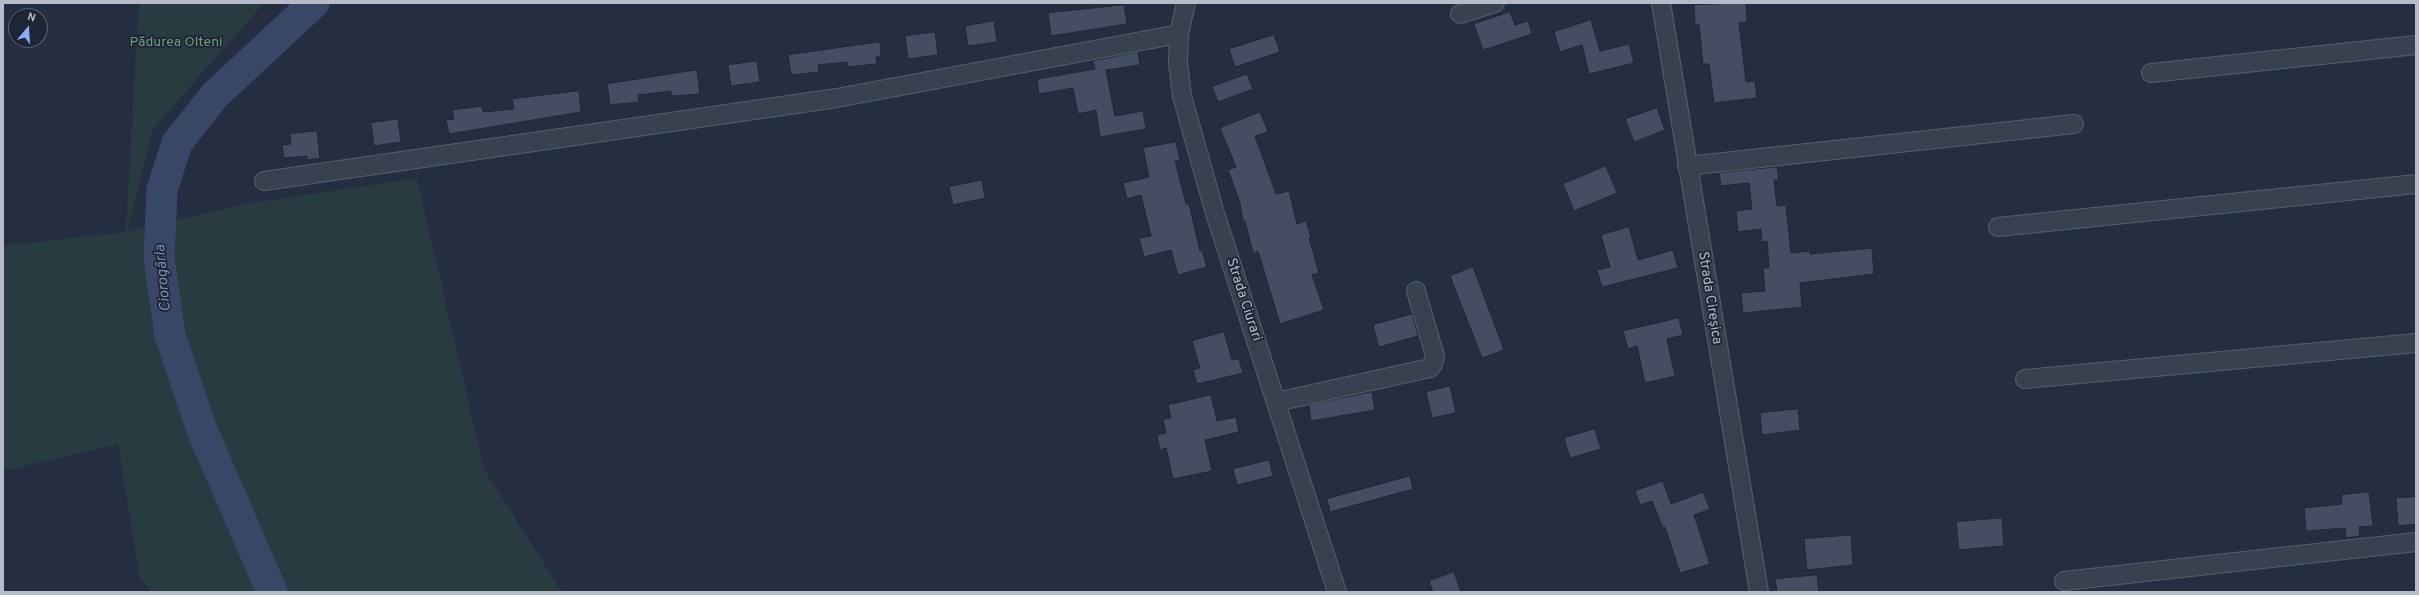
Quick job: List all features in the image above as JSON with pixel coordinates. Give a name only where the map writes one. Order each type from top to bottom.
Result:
[{"type":"street","name":"Strada Ciurari","points":[[1186,3],[1179,34],[1178,62],[1182,96],[1214,210],[1337,592]]},
{"type":"street","points":[[1460,14],[1495,3]]},
{"type":"street","name":"Strada Cireșica","points":[[1661,3],[1759,592]]},
{"type":"street","points":[[264,181],[837,98],[1179,34]]},
{"type":"street","points":[[2151,73],[2416,45]]},
{"type":"street","points":[[1687,166],[2074,124]]},
{"type":"street","points":[[1998,227],[2416,184]]},
{"type":"street","points":[[1276,402],[1430,368],[1433,364],[1435,356],[1416,291]]},
{"type":"street","points":[[2025,379],[2416,343]]},
{"type":"street","points":[[2064,581],[2416,542]]},
{"type":"green space","name":"Pădurea Olteni","points":[[139,3],[264,3],[152,130],[127,232],[246,204],[417,178],[484,469],[562,592],[153,592],[140,579],[118,444],[3,471],[3,246],[126,232]]},
{"type":"building","points":[[1746,3],[1747,22],[1739,23],[1746,82],[1755,81],[1757,98],[1714,103],[1709,64],[1703,64],[1699,25],[1695,25],[1694,5]]},
{"type":"building","points":[[1124,5],[1127,24],[1051,36],[1048,13]]},
{"type":"building","points":[[1510,12],[1515,25],[1528,21],[1532,34],[1483,50],[1474,24]]},
{"type":"building","points":[[1591,20],[1600,51],[1629,44],[1634,63],[1589,74],[1582,45],[1560,52],[1554,32]]},
{"type":"building","points":[[994,21],[997,42],[968,46],[965,26]]},
{"type":"building","points":[[935,32],[938,55],[908,59],[905,36]]},
{"type":"building","points":[[1274,35],[1280,52],[1235,67],[1229,49]]},
{"type":"building","points":[[880,42],[881,57],[876,57],[877,64],[847,67],[847,62],[818,65],[819,72],[791,75],[788,55]]},
{"type":"building","points":[[1138,52],[1140,65],[1106,70],[1115,116],[1143,111],[1146,129],[1100,137],[1096,110],[1078,114],[1073,88],[1039,94],[1037,79],[1095,69],[1093,61]]},
{"type":"building","points":[[757,61],[760,82],[731,86],[728,65]]},
{"type":"building","points":[[697,70],[700,94],[671,96],[671,91],[638,95],[639,102],[610,105],[607,84]]},
{"type":"building","points":[[1247,74],[1253,89],[1218,102],[1212,87]]},
{"type":"building","points":[[579,91],[581,112],[449,134],[446,120],[454,119],[452,110],[482,106],[483,112],[514,109],[512,99]]},
{"type":"building","points":[[1657,108],[1665,130],[1634,142],[1625,119]]},
{"type":"building","points":[[1260,112],[1268,132],[1255,136],[1276,194],[1289,191],[1297,224],[1306,221],[1311,237],[1309,238],[1319,273],[1312,275],[1324,310],[1280,324],[1258,251],[1253,253],[1245,221],[1243,222],[1240,203],[1228,170],[1236,167],[1220,128]]},
{"type":"building","points":[[398,119],[401,142],[374,146],[371,123]]},
{"type":"building","points":[[317,131],[320,158],[307,160],[307,156],[284,158],[282,145],[291,144],[290,134]]},
{"type":"building","points":[[1176,142],[1180,160],[1175,161],[1186,204],[1189,204],[1200,251],[1202,250],[1207,267],[1178,275],[1171,250],[1144,257],[1139,238],[1151,236],[1141,195],[1127,199],[1123,183],[1149,177],[1143,148]]},
{"type":"building","points":[[1606,166],[1617,193],[1574,211],[1563,184]]},
{"type":"building","points":[[1777,167],[1779,180],[1774,180],[1777,206],[1786,205],[1791,253],[1810,251],[1810,254],[1872,248],[1874,274],[1800,283],[1802,307],[1743,313],[1741,293],[1765,291],[1763,268],[1769,268],[1767,241],[1762,242],[1761,229],[1738,232],[1736,211],[1752,209],[1749,183],[1721,186],[1719,173]]},
{"type":"building","points":[[982,180],[985,198],[953,205],[949,187]]},
{"type":"building","points":[[1629,227],[1638,260],[1673,250],[1678,268],[1602,287],[1597,270],[1610,267],[1601,235]]},
{"type":"building","points":[[1473,267],[1504,350],[1482,358],[1450,276]]},
{"type":"building","points":[[1412,314],[1418,336],[1379,347],[1373,325]]},
{"type":"building","points":[[1679,318],[1683,335],[1667,339],[1675,376],[1645,383],[1637,346],[1628,349],[1623,331]]},
{"type":"building","points":[[1224,332],[1232,360],[1239,359],[1243,373],[1197,384],[1193,370],[1200,368],[1192,341]]},
{"type":"building","points":[[1450,386],[1456,413],[1432,418],[1426,392]]},
{"type":"building","points":[[1372,392],[1375,410],[1311,421],[1309,405]]},
{"type":"building","points":[[1211,395],[1217,421],[1236,417],[1239,432],[1205,440],[1212,471],[1173,479],[1166,448],[1160,450],[1157,435],[1166,433],[1163,419],[1171,418],[1168,405]]},
{"type":"building","points":[[1798,409],[1800,430],[1762,435],[1760,413]]},
{"type":"building","points":[[1595,429],[1601,449],[1570,458],[1564,438]]},
{"type":"building","points":[[1269,460],[1273,476],[1237,485],[1233,469]]},
{"type":"building","points":[[1410,476],[1413,489],[1330,512],[1327,499]]},
{"type":"building","points":[[1663,481],[1671,504],[1703,492],[1710,509],[1694,515],[1710,564],[1680,573],[1665,527],[1663,528],[1652,501],[1640,505],[1635,491]]},
{"type":"building","points":[[2369,492],[2373,526],[2359,527],[2360,536],[2346,538],[2345,528],[2306,531],[2304,508],[2342,504],[2341,495]]},
{"type":"building","points":[[2416,497],[2416,524],[2398,526],[2396,498]]},
{"type":"building","points":[[2002,518],[2004,546],[1959,550],[1956,522]]},
{"type":"building","points":[[1851,535],[1853,565],[1807,570],[1804,539]]},
{"type":"building","points":[[1454,572],[1461,592],[1433,592],[1429,581]]},
{"type":"building","points":[[1817,575],[1819,592],[1777,592],[1775,579]]},
{"type":"waterway","name":"Ciorogârla","points":[[272,592],[202,430],[170,335],[159,258],[162,190],[177,143],[215,95],[314,3]]}]
